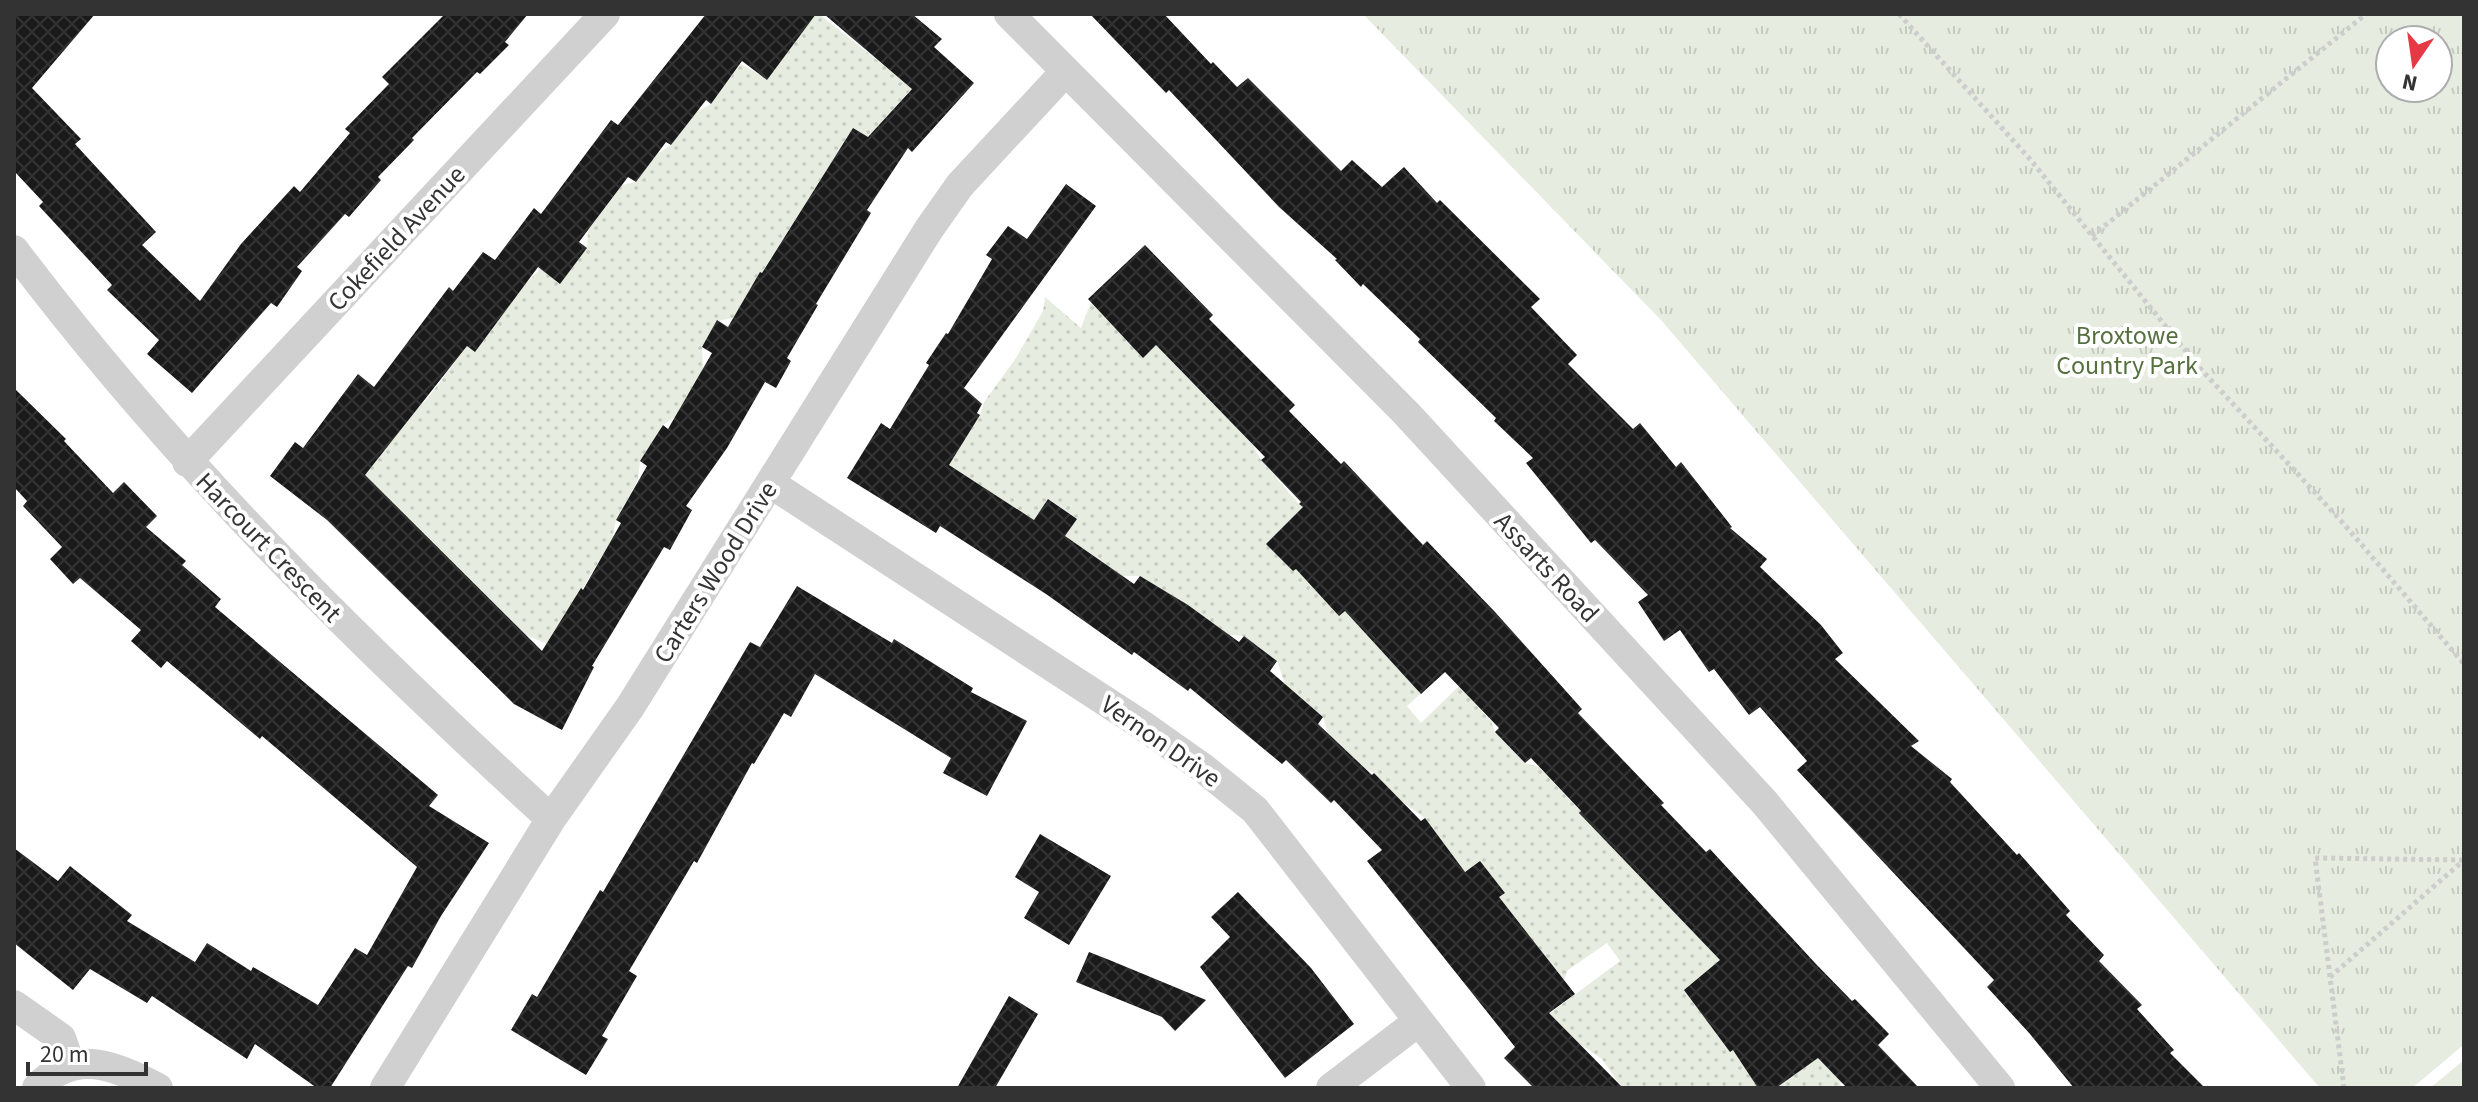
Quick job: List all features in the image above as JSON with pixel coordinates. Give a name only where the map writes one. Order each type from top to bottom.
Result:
[{"type":"street","name":"Cokefield Avenue","points":[[187,462],[605,14]]},
{"type":"street","points":[[1009,14],[1065,72]]},
{"type":"street","name":"Carters Wood Drive","points":[[385,1088],[551,819],[630,707],[929,229],[960,185],[1065,72]]},
{"type":"street","name":"Assarts Road","points":[[1065,72],[1406,413],[1765,803],[2000,1088]]},
{"type":"street","name":"Harcourt Crescent","points":[[14,250],[66,319],[187,462],[278,559],[416,697],[551,819]]},
{"type":"street","name":"Vernon Drive","points":[[770,483],[1142,725],[1255,810],[1471,1088]]},
{"type":"street","points":[[14,1005],[61,1038],[70,1064]]},
{"type":"street","points":[[1331,1088],[1419,1021]]},
{"type":"street","points":[[37,1088],[52,1072],[70,1064],[102,1065],[158,1088]]},
{"type":"path","points":[[1899,14],[2029,158],[2198,366],[2343,523],[2464,664]]},
{"type":"path","points":[[2092,236],[2366,14]]},
{"type":"path","points":[[2344,1088],[2315,858],[2464,860]]},
{"type":"path","points":[[2330,977],[2464,860]]},
{"type":"green space","points":[[757,14],[819,14],[912,88],[880,124],[872,140],[853,128],[733,318],[717,321],[702,347],[703,369],[675,417],[663,425],[640,461],[638,480],[616,520],[612,539],[549,645],[524,634],[380,490],[370,499],[352,431],[411,415],[428,398],[467,346],[540,269],[560,284],[587,248],[588,231],[622,185],[636,182],[657,154],[671,145],[695,113],[711,104],[741,64],[767,79]]},
{"type":"green space","name":"Broxtowe Country Park","points":[[1363,14],[2464,14],[2464,1017],[2391,1088],[2320,1088],[1661,320]]},
{"type":"green space","points":[[1095,292],[1143,357],[1159,343],[1182,372],[1253,445],[1261,460],[1299,504],[1457,661],[1407,706],[1421,723],[1459,686],[1491,721],[1495,732],[1525,763],[1539,767],[1694,933],[1707,941],[1840,1081],[1842,1088],[1622,1088],[1602,1059],[1578,1043],[1549,1014],[1620,961],[1607,943],[1568,970],[1564,980],[1535,943],[1514,944],[1480,861],[1464,872],[1425,818],[1401,801],[1328,734],[1323,717],[1285,684],[1277,661],[1244,636],[1229,635],[1140,576],[1122,576],[1087,551],[1060,544],[1077,519],[1049,499],[1031,524],[1017,509],[948,465],[980,415],[984,402],[1016,358],[1043,311],[1045,297],[1081,328]]},
{"type":"green space","points":[[2464,1016],[2464,1047],[2412,1088],[2387,1088]]},
{"type":"green space","points":[[2464,1060],[2464,1088],[2430,1088]]},
{"type":"building","points":[[14,14],[95,14],[32,88],[81,139],[75,144],[156,232],[142,245],[200,301],[241,244],[294,186],[300,192],[350,133],[345,129],[389,84],[382,77],[445,14],[528,14],[505,42],[509,45],[480,74],[477,72],[412,138],[414,140],[378,177],[381,180],[349,217],[345,214],[297,267],[302,271],[277,307],[271,303],[192,393],[147,354],[159,340],[107,290],[112,285],[39,206],[43,202],[14,171]]},
{"type":"building","points":[[706,14],[816,14],[767,80],[742,61],[711,104],[706,100],[671,145],[666,142],[636,182],[628,177],[579,242],[587,248],[560,284],[538,267],[475,352],[467,346],[365,475],[542,651],[581,588],[583,590],[621,523],[616,520],[647,466],[640,461],[663,425],[668,429],[712,353],[702,347],[717,320],[728,327],[853,128],[868,137],[912,89],[824,14],[912,14],[942,39],[934,47],[974,83],[912,152],[908,148],[867,210],[871,213],[816,304],[787,358],[791,361],[776,388],[765,382],[727,448],[686,506],[692,510],[670,550],[664,547],[592,666],[562,730],[514,704],[327,520],[270,476],[295,442],[303,448],[358,374],[374,387],[449,287],[453,291],[483,252],[495,260],[534,208],[541,214],[611,120],[618,125]]},
{"type":"building","points":[[1090,14],[1164,14],[1237,87],[1248,78],[1341,171],[1352,160],[1382,187],[1404,167],[1437,203],[1440,200],[1540,299],[1531,307],[1577,355],[1568,364],[1633,429],[1640,423],[1676,467],[1681,462],[1730,528],[1767,559],[1760,567],[1821,625],[1843,653],[1835,659],[1919,741],[1911,746],[1952,779],[1950,782],[2070,911],[2066,915],[2104,955],[2099,961],[2142,1005],[2137,1009],[2174,1050],[2170,1053],[2205,1088],[2074,1088],[1987,987],[1994,980],[1797,770],[1807,761],[1760,707],[1749,715],[1714,669],[1709,672],[1680,630],[1664,641],[1638,602],[1648,595],[1595,540],[1591,543],[1526,463],[1533,458],[1418,342],[1420,339],[1279,207],[1169,90],[1166,93]]},
{"type":"building","points":[[1066,184],[1096,206],[964,388],[982,404],[977,413],[980,415],[949,465],[1034,520],[1048,499],[1077,519],[1065,536],[1134,584],[1140,576],[1188,605],[1239,642],[1244,636],[1277,661],[1270,671],[1323,717],[1318,724],[1372,775],[1374,773],[1421,821],[1425,818],[1465,872],[1480,861],[1505,893],[1499,897],[1575,994],[1549,1013],[1623,1088],[1534,1088],[1504,1058],[1515,1047],[1367,861],[1382,850],[1334,800],[1331,803],[1286,760],[1282,764],[1190,688],[1188,691],[1134,652],[1132,655],[1046,594],[940,526],[936,533],[847,478],[881,423],[890,429],[929,365],[926,363],[948,334],[992,259],[986,255],[1008,226],[1027,239]]},
{"type":"building","points":[[1145,245],[1213,315],[1209,319],[1295,405],[1289,411],[1341,464],[1344,461],[1423,545],[1427,541],[1582,709],[1578,713],[1664,803],[1661,805],[1706,852],[1710,849],[1815,963],[1889,1034],[1878,1045],[1919,1088],[1847,1088],[1818,1058],[1776,1088],[1758,1088],[1733,1050],[1730,1052],[1684,990],[1720,960],[1579,813],[1581,811],[1531,758],[1525,763],[1495,732],[1499,728],[1445,672],[1421,694],[1345,611],[1339,616],[1296,569],[1293,571],[1266,544],[1303,507],[1299,504],[1301,502],[1261,460],[1265,457],[1156,345],[1143,358],[1088,299]]},
{"type":"building","points":[[14,388],[66,439],[64,441],[113,493],[124,482],[157,516],[146,527],[186,561],[182,565],[221,599],[215,607],[438,795],[429,806],[489,843],[441,916],[412,968],[408,966],[330,1088],[317,1088],[255,1044],[247,1059],[152,996],[147,1003],[90,969],[73,990],[14,943],[14,848],[58,881],[70,866],[132,915],[127,921],[195,962],[207,943],[251,971],[253,967],[318,1005],[355,948],[367,955],[417,867],[262,736],[260,739],[167,661],[161,668],[131,641],[141,630],[80,578],[73,584],[50,559],[62,547],[23,506],[27,501],[14,487]]},
{"type":"building","points":[[797,586],[892,643],[894,639],[973,688],[971,692],[1027,721],[987,796],[943,773],[951,758],[815,674],[791,717],[784,713],[752,763],[697,863],[694,861],[629,971],[637,976],[602,1036],[608,1039],[586,1075],[511,1030],[532,994],[537,997],[600,890],[603,892],[750,642],[760,647]]},
{"type":"building","points":[[1040,834],[1111,876],[1069,945],[1024,918],[1039,892],[1015,877]]},
{"type":"building","points":[[1238,892],[1311,968],[1354,1024],[1285,1078],[1200,967],[1230,937],[1211,917]]},
{"type":"building","points":[[1089,952],[1206,1000],[1175,1031],[1162,1017],[1076,982]]},
{"type":"building","points":[[1009,996],[1038,1014],[995,1088],[957,1088]]}]
